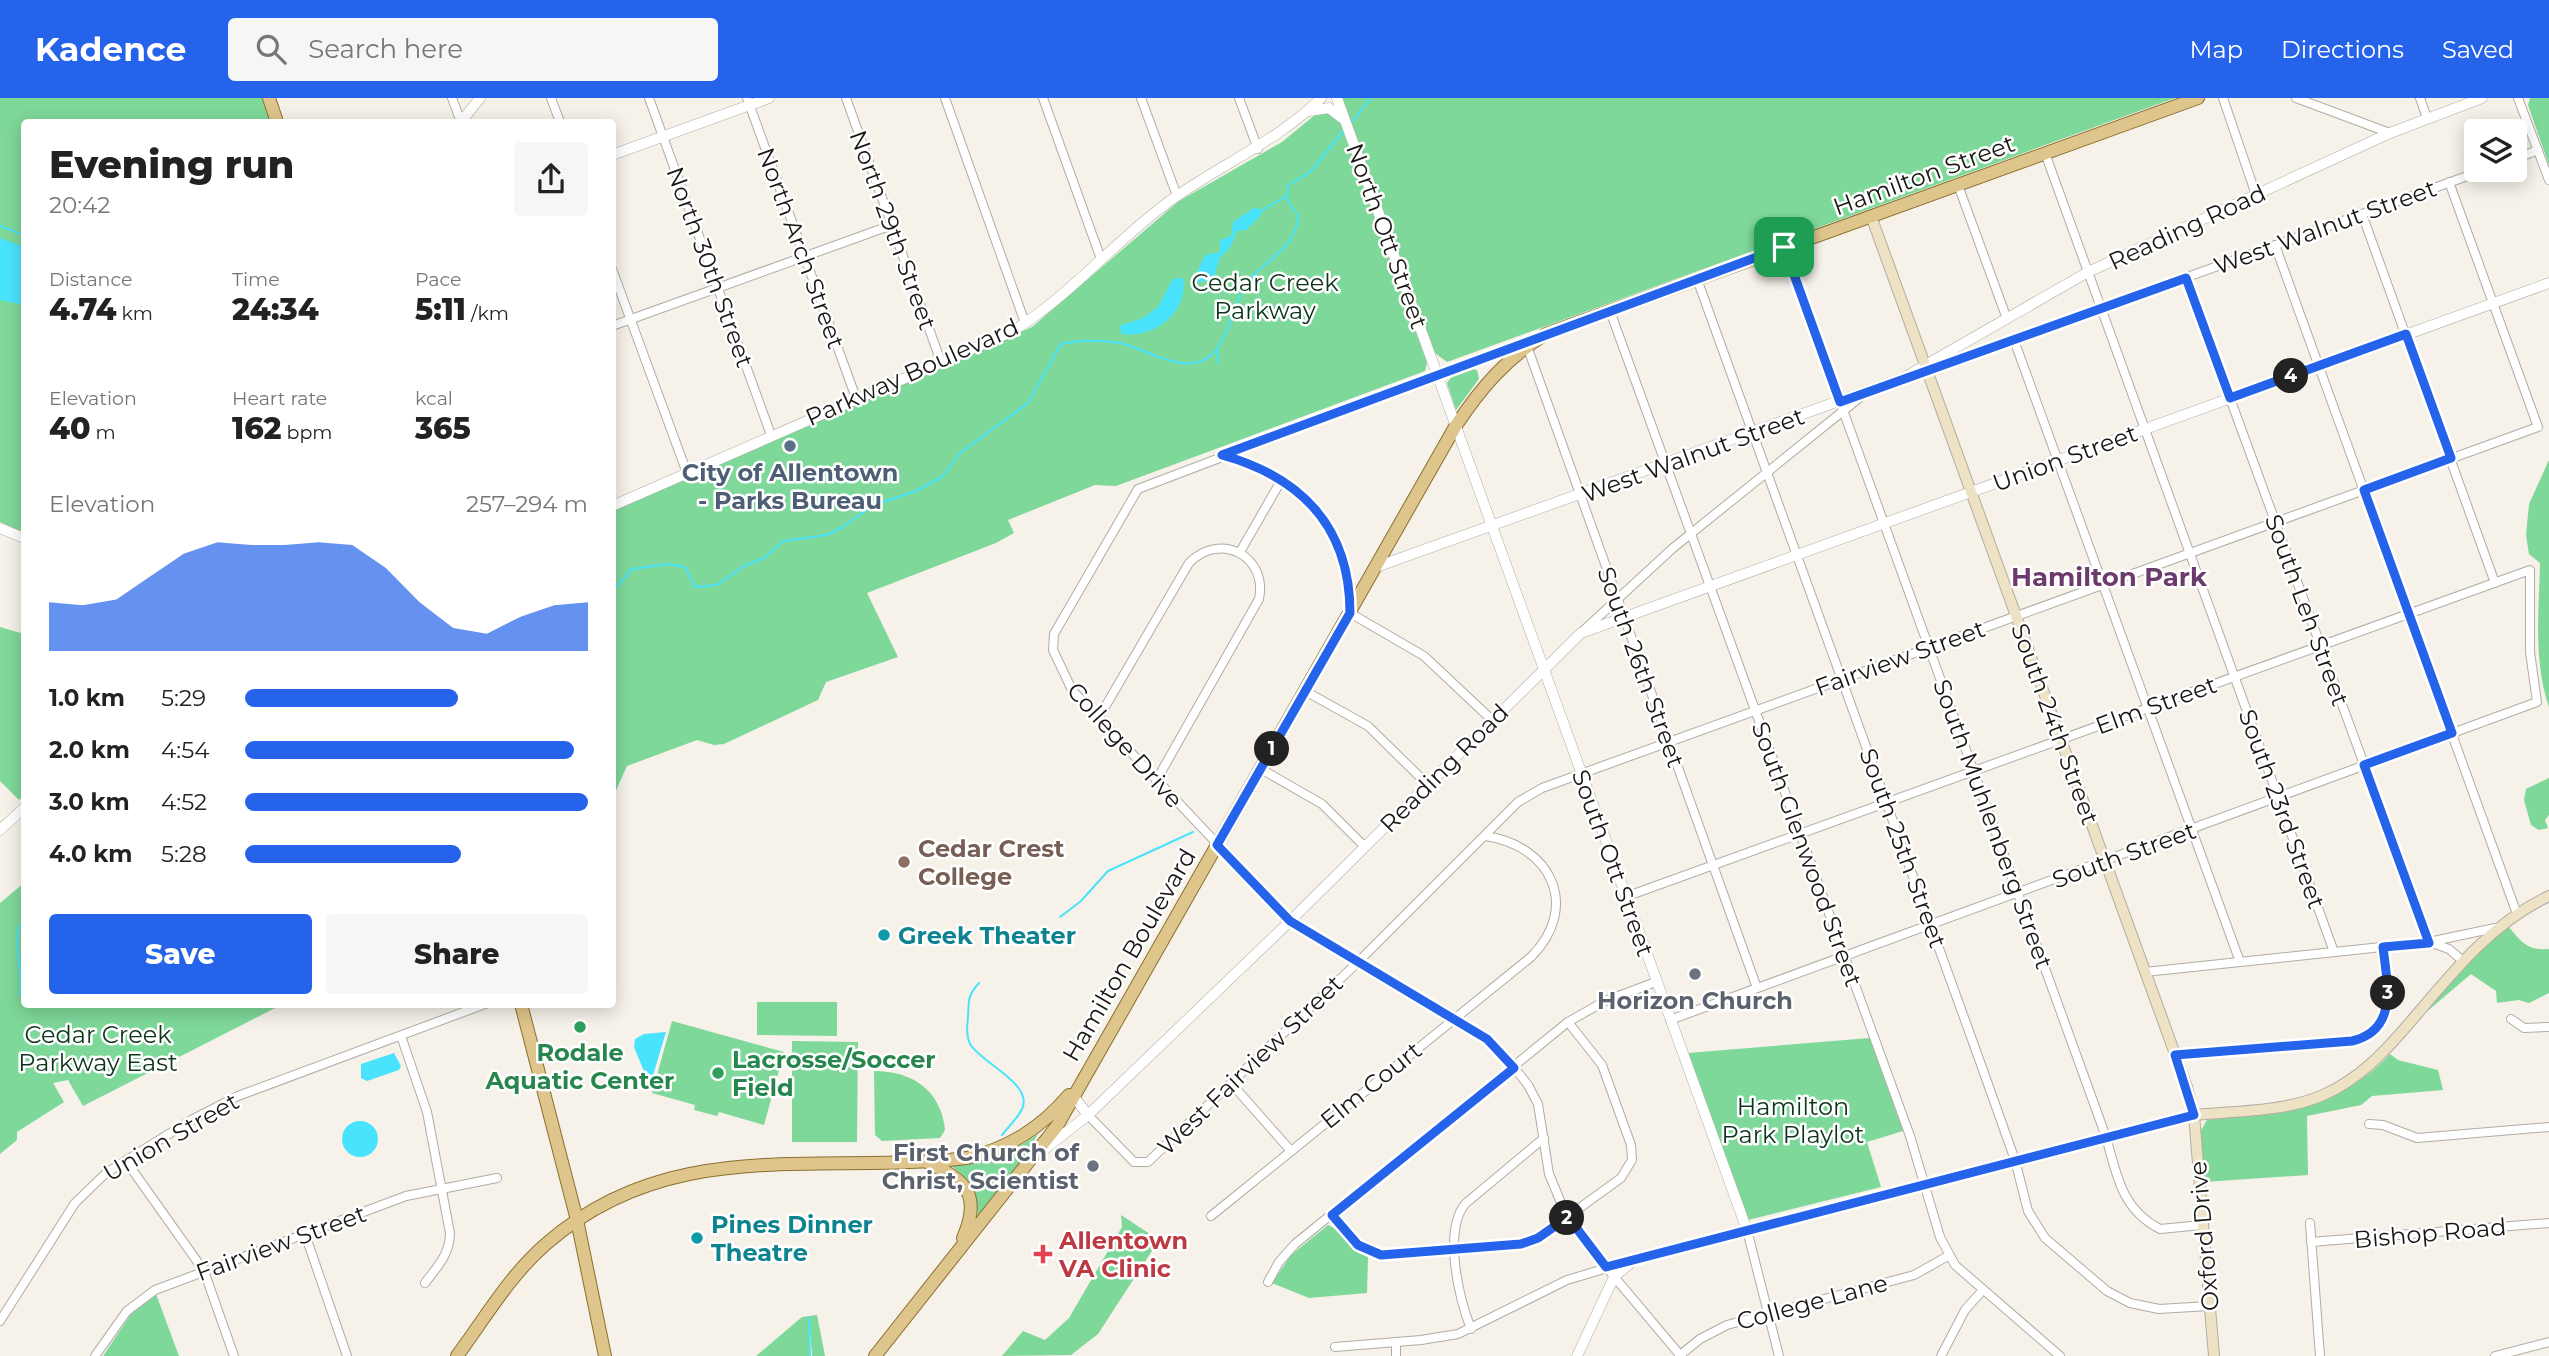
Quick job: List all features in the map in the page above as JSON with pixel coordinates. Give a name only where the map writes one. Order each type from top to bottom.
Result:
[{"type":"main road","points":[[269,98],[277,119]]},
{"type":"main road","name":"Hamilton Street","points":[[1527,346],[1546,334],[2198,98]]},
{"type":"main road","name":"South 24th Street","points":[[1871,216],[2175,1055],[2194,1115]]},
{"type":"main road","name":"Hamilton Boulevard","points":[[875,1356],[1035,1156],[1074,1097],[1455,427],[1488,382],[1527,346]]},
{"type":"main road","points":[[2194,1115],[2280,1107],[2334,1090],[2383,1053],[2463,961],[2498,927],[2549,896]]},
{"type":"main road","points":[[522,1008],[577,1220],[605,1356]]},
{"type":"main road","points":[[457,1356],[527,1263],[577,1220],[627,1192],[692,1171],[967,1158],[1013,1143],[1046,1119],[1081,1082]]},
{"type":"main road","name":"Oxford Drive","points":[[2194,1115],[2214,1356]]},
{"type":"main road","points":[[925,1160],[960,1179],[971,1198],[969,1224],[956,1254]]},
{"type":"street","points":[[452,98],[460,119]]},
{"type":"street","points":[[463,119],[480,98]]},
{"type":"street","points":[[551,98],[559,119]]},
{"type":"street","name":"North 30th Street","points":[[649,98],[771,435]]},
{"type":"street","points":[[616,154],[748,102],[769,98]]},
{"type":"street","name":"North 29th Street","points":[[846,98],[941,362]]},
{"type":"street","points":[[944,98],[1026,323]]},
{"type":"street","points":[[1043,98],[1101,259]]},
{"type":"street","points":[[1141,98],[1177,196]]},
{"type":"street","points":[[1239,98],[1258,149]]},
{"type":"street","name":"Parkway Boulevard","points":[[616,504],[856,398],[996,340],[1026,323],[1177,196],[1258,149],[1321,98]]},
{"type":"street","name":"North Ott Street","points":[[1337,98],[1437,374]]},
{"type":"street","points":[[2223,98],[2256,195]]},
{"type":"street","points":[[2296,98],[2390,133]]},
{"type":"street","points":[[2420,98],[2427,118]]},
{"type":"street","name":"Reading Road","points":[[1903,378],[1926,368],[2088,272],[2390,133],[2482,98]]},
{"type":"street","points":[[2518,98],[2549,180]]},
{"type":"street","name":"North Arch Street","points":[[748,102],[856,398]]},
{"type":"street","points":[[1308,111],[1329,108],[1345,121]]},
{"type":"street","points":[[2527,154],[2538,150]]},
{"type":"street","name":"South 23rd Street","points":[[2045,153],[2334,952]]},
{"type":"street","name":"West Walnut Street","points":[[1926,368],[2014,340],[2464,177]]},
{"type":"street","points":[[2449,183],[2493,303]]},
{"type":"street","points":[[1958,185],[2007,319]]},
{"type":"street","points":[[2362,214],[2495,583]]},
{"type":"street","points":[[616,325],[891,225]]},
{"type":"street","points":[[2275,245],[2517,914]]},
{"type":"street","name":"South Muhlenberg Street","points":[[1784,247],[2106,1137],[2118,1186],[2130,1205],[2160,1228],[2202,1225]]},
{"type":"street","name":"South Leh Street","points":[[2186,278],[2429,943]]},
{"type":"street","name":"South 25th Street","points":[[1697,279],[2015,1160],[2028,1211],[2038,1230],[2107,1291],[2130,1303],[2159,1310],[2209,1306]]},
{"type":"street","points":[[616,280],[687,473]]},
{"type":"street","name":"Union Street","points":[[1581,633],[2549,283]]},
{"type":"street","name":"Fairview Street","points":[[1358,962],[1485,835],[1530,794],[1580,773],[2538,427],[2493,303]]},
{"type":"street","name":"South Glenwood Street","points":[[1610,311],[1926,1184],[1948,1256],[1982,1291],[2060,1356]]},
{"type":"street","name":"Hamilton Street","points":[[1138,489],[1546,334]]},
{"type":"street","points":[[2014,340],[2149,707],[2239,962]]},
{"type":"street","name":"South 26th Street","points":[[1527,346],[1757,988]]},
{"type":"street","name":"South Ott Street","points":[[1437,374],[1747,1230],[1779,1356]]},
{"type":"street","name":"West Walnut Street","points":[[1376,567],[1492,528],[1753,433],[1842,406],[1903,378]]},
{"type":"street","name":"Reading Road","points":[[1035,1156],[1088,1115],[1290,921],[1542,669],[1617,599],[1842,406]]},
{"type":"street","points":[[1222,455],[1253,465],[1282,480],[1307,499],[1332,534],[1347,575],[1350,613],[1424,656],[1492,720]]},
{"type":"street","points":[[1240,552],[1282,480]]},
{"type":"street","name":"College Drive","points":[[1138,489],[1052,640],[1068,686],[1290,921],[1454,1017],[1487,1039],[1514,1068],[1534,1094],[1552,1185],[1568,1217],[1680,1355]]},
{"type":"street","points":[[0,528],[21,537]]},
{"type":"street","points":[[1098,719],[1189,563],[1209,549],[1225,548],[1240,552],[1252,562],[1259,575],[1259,599],[1156,781]]},
{"type":"street","name":"Elm Street","points":[[1625,897],[2530,570],[2530,652],[2537,702]]},
{"type":"street","points":[[1305,691],[1368,726],[1427,784]]},
{"type":"street","name":"South Street","points":[[1670,1020],[2279,799],[2537,702]]},
{"type":"street","points":[[1261,769],[1322,804],[1364,847]]},
{"type":"street","points":[[0,830],[21,811]]},
{"type":"street","name":"Elm Court","points":[[1211,1216],[1531,957],[1544,942],[1552,922],[1554,891],[1541,861],[1515,843],[1485,835]]},
{"type":"street","points":[[2145,972],[2429,943],[2474,935],[2498,927]]},
{"type":"street","points":[[2429,943],[2444,946],[2463,961]]},
{"type":"street","points":[[2175,1055],[2352,1041],[2367,1036],[2379,1026],[2388,1004],[2383,947]]},
{"type":"street","name":"West Fairview Street","points":[[1088,1115],[1134,1162],[1148,1162],[1358,962]]},
{"type":"street","points":[[1268,1282],[1287,1252],[1569,1023],[1605,1001],[1656,982]]},
{"type":"street","name":"Union Street","points":[[0,1321],[75,1203],[96,1181],[126,1161],[223,1103],[474,1008]]},
{"type":"street","points":[[2511,1019],[2524,1028],[2549,1027]]},
{"type":"street","points":[[1332,1215],[1352,1240],[1373,1253],[1389,1256],[1530,1242],[1621,1178],[1629,1167],[1631,1145],[1603,1067],[1569,1023]]},
{"type":"street","points":[[401,1035],[427,1112],[450,1226],[449,1246],[425,1283]]},
{"type":"street","points":[[1231,1083],[1291,1151]]},
{"type":"street","points":[[1074,1097],[1088,1115]]},
{"type":"street","points":[[1335,1347],[1444,1337],[1471,1329],[1550,1287],[1606,1267],[2194,1115]]},
{"type":"street","points":[[2369,1124],[2383,1125],[2417,1138],[2549,1127]]},
{"type":"street","points":[[1471,1329],[1461,1302],[1455,1223],[1460,1210],[1544,1138]]},
{"type":"street","points":[[126,1161],[204,1271],[234,1356]]},
{"type":"street","name":"Fairview Street","points":[[95,1356],[136,1302],[155,1290],[400,1199],[497,1178]]},
{"type":"street","points":[[2310,1223],[2320,1356]]},
{"type":"street","name":"Bishop Road","points":[[2311,1242],[2549,1223]]},
{"type":"street","points":[[305,1234],[347,1356]]},
{"type":"street","name":"College Lane","points":[[1680,1355],[1713,1331],[1768,1312],[1914,1275],[1948,1256]]},
{"type":"street","points":[[1577,1356],[1614,1277],[1634,1260]]},
{"type":"street","points":[[1941,1356],[1965,1310],[1982,1291]]},
{"type":"street","points":[[1396,1342],[1396,1356]]},
{"type":"street","points":[[2495,1356],[2549,1342]]},
{"type":"green space","points":[[0,98],[262,98],[269,119],[21,119],[21,532],[0,522]]},
{"type":"green space","name":"Cedar Creek Parkway","points":[[1342,98],[2175,98],[1447,362],[1435,353]]},
{"type":"green space","points":[[2530,98],[2549,98],[2549,165],[2528,105]]},
{"type":"green space","name":"Cedar Creek Parkway","points":[[1321,110],[1338,117],[1427,363],[1425,371],[1116,486],[1095,485],[1008,520],[1014,533],[996,543],[867,593],[898,657],[826,682],[818,700],[724,744],[714,745],[697,740],[627,766],[616,790],[616,510],[1032,327],[1179,201],[1282,142]]},
{"type":"green space","points":[[1468,367],[1477,370],[1479,379],[1456,410],[1447,383],[1455,372]]},
{"type":"green space","points":[[2549,460],[2549,707],[2539,653],[2540,563],[2529,554],[2526,535],[2529,504]]},
{"type":"green space","points":[[0,627],[21,633],[21,798],[19,800],[0,781]]},
{"type":"green space","points":[[2549,778],[2549,815],[2545,820],[2548,828],[2539,830],[2531,825],[2524,800],[2526,789]]},
{"type":"green space","name":"Cedar Creek Parkway East","points":[[21,886],[21,1008],[275,1008],[83,1106],[68,1080],[53,1083],[64,1102],[17,1132],[17,1140],[0,1154],[0,903]]},
{"type":"green space","points":[[2509,927],[2526,944],[2536,949],[2549,949],[2549,993],[2529,1003],[2519,1000],[2497,1003],[2496,991],[2471,974],[2424,1014],[2473,955]]},
{"type":"green space","points":[[757,1002],[837,1002],[837,1036],[757,1035]]},
{"type":"green space","name":"Lacrosse/Soccer Field","points":[[672,1021],[784,1052],[764,1125],[719,1112],[717,1116],[694,1110],[695,1105],[652,1093]]},
{"type":"green space","name":"Hamilton Park Playlot","points":[[1870,1038],[1903,1131],[1867,1142],[1881,1187],[1748,1220],[1688,1053]]},
{"type":"green space","points":[[792,1041],[858,1042],[857,1142],[792,1142]]},
{"type":"green space","points":[[2390,1054],[2398,1060],[2438,1070],[2443,1090],[2372,1096],[2361,1105],[2307,1116],[2308,1175],[2204,1182],[2201,1130],[2207,1120],[2282,1110],[2328,1097],[2371,1072]]},
{"type":"green space","points":[[874,1071],[912,1079],[931,1094],[938,1104],[945,1130],[940,1138],[882,1141],[875,1135]]},
{"type":"green space","points":[[1038,1134],[1018,1167],[978,1217],[971,1187],[951,1166],[997,1156]]},
{"type":"green space","points":[[1121,1215],[1159,1240],[1098,1334],[1071,1355],[1002,1356],[1023,1331],[1045,1340],[1069,1318],[1122,1227]]},
{"type":"green space","points":[[1328,1225],[1368,1257],[1367,1293],[1309,1298],[1272,1283],[1291,1255]]},
{"type":"green space","points":[[156,1294],[179,1356],[103,1356],[135,1308]]},
{"type":"green space","points":[[817,1315],[825,1356],[812,1356],[809,1317],[809,1356],[756,1356],[802,1317]]},
{"type":"water","points":[[1254,208],[1261,209],[1261,215],[1246,230],[1236,231],[1231,246],[1220,257],[1213,280],[1192,283],[1205,255],[1220,252],[1220,240],[1231,236],[1233,222]]},
{"type":"water","points":[[0,238],[21,246],[21,304],[0,300]]},
{"type":"water","points":[[1183,278],[1180,302],[1167,321],[1146,332],[1122,334],[1119,326],[1143,318],[1158,307],[1173,279]]},
{"type":"water","points":[[666,1032],[651,1082],[648,1081],[634,1047],[635,1039],[644,1034]]},
{"type":"water","points":[[394,1053],[401,1066],[399,1070],[367,1081],[361,1078],[361,1064]]},
{"type":"water","points":[[360,1121],[373,1126],[378,1139],[373,1152],[360,1157],[347,1152],[342,1139],[347,1126]]},
{"type":"waterway","points":[[1352,122],[1371,98]]},
{"type":"waterway","points":[[616,587],[632,569],[668,564],[685,567],[695,587],[717,585],[744,566],[764,558],[783,541],[827,535],[872,506],[916,491],[942,477],[960,453],[1028,403],[1061,344],[1083,341],[1113,342],[1182,363],[1195,363],[1206,359],[1216,350],[1226,333],[1245,286],[1293,235],[1298,215],[1288,202],[1287,186],[1311,171],[1345,129]]},
{"type":"waterway","points":[[1261,211],[1286,196]]},
{"type":"waterway","points":[[0,226],[21,234]]},
{"type":"waterway","points":[[1217,350],[1218,363]]},
{"type":"waterway","points":[[1060,917],[1081,901],[1108,871],[1193,832]]},
{"type":"waterway","points":[[21,926],[17,935],[21,977]]},
{"type":"waterway","points":[[20,994],[21,977]]},
{"type":"waterway","points":[[979,983],[969,999],[967,1034],[970,1044],[1014,1082],[1024,1100],[1022,1109],[1002,1135]]},
{"type":"waterway","points":[[809,1318],[810,1356]]},
{"type":"place","name":"City of Allentown - Parks Bureau","points":[[790,446]]},
{"type":"place","name":"Cedar Crest College","points":[[904,862]]},
{"type":"place","name":"Greek Theater","points":[[884,935]]},
{"type":"place","name":"Horizon Church","points":[[1695,974]]},
{"type":"place","name":"Rodale Aquatic Center","points":[[580,1027]]},
{"type":"place","name":"Lacrosse/Soccer Field","points":[[718,1073]]},
{"type":"place","name":"First Church of Christ, Scientist","points":[[1093,1166]]},
{"type":"place","name":"Pines Dinner Theatre","points":[[697,1238]]},
{"type":"place","name":"Allentown VA Clinic","points":[[1043,1254]]},
{"type":"district","name":"Hamilton Park","points":[[2109,577]]},
{"type":"route","points":[[1784,247],[1840,402],[2186,278],[2230,398],[2406,334],[2451,458],[2364,490],[2452,733],[2364,765],[2429,943],[2383,947],[2388,1004],[2379,1026],[2367,1036],[2352,1041],[2175,1055],[2194,1115],[1606,1267],[1568,1217],[1538,1238],[1521,1244],[1389,1256],[1365,1250],[1352,1240],[1332,1215],[1514,1068],[1487,1039],[1454,1017],[1290,921],[1217,845],[1350,613],[1347,575],[1339,549],[1314,507],[1295,488],[1271,473],[1222,455],[1784,247]]}]
